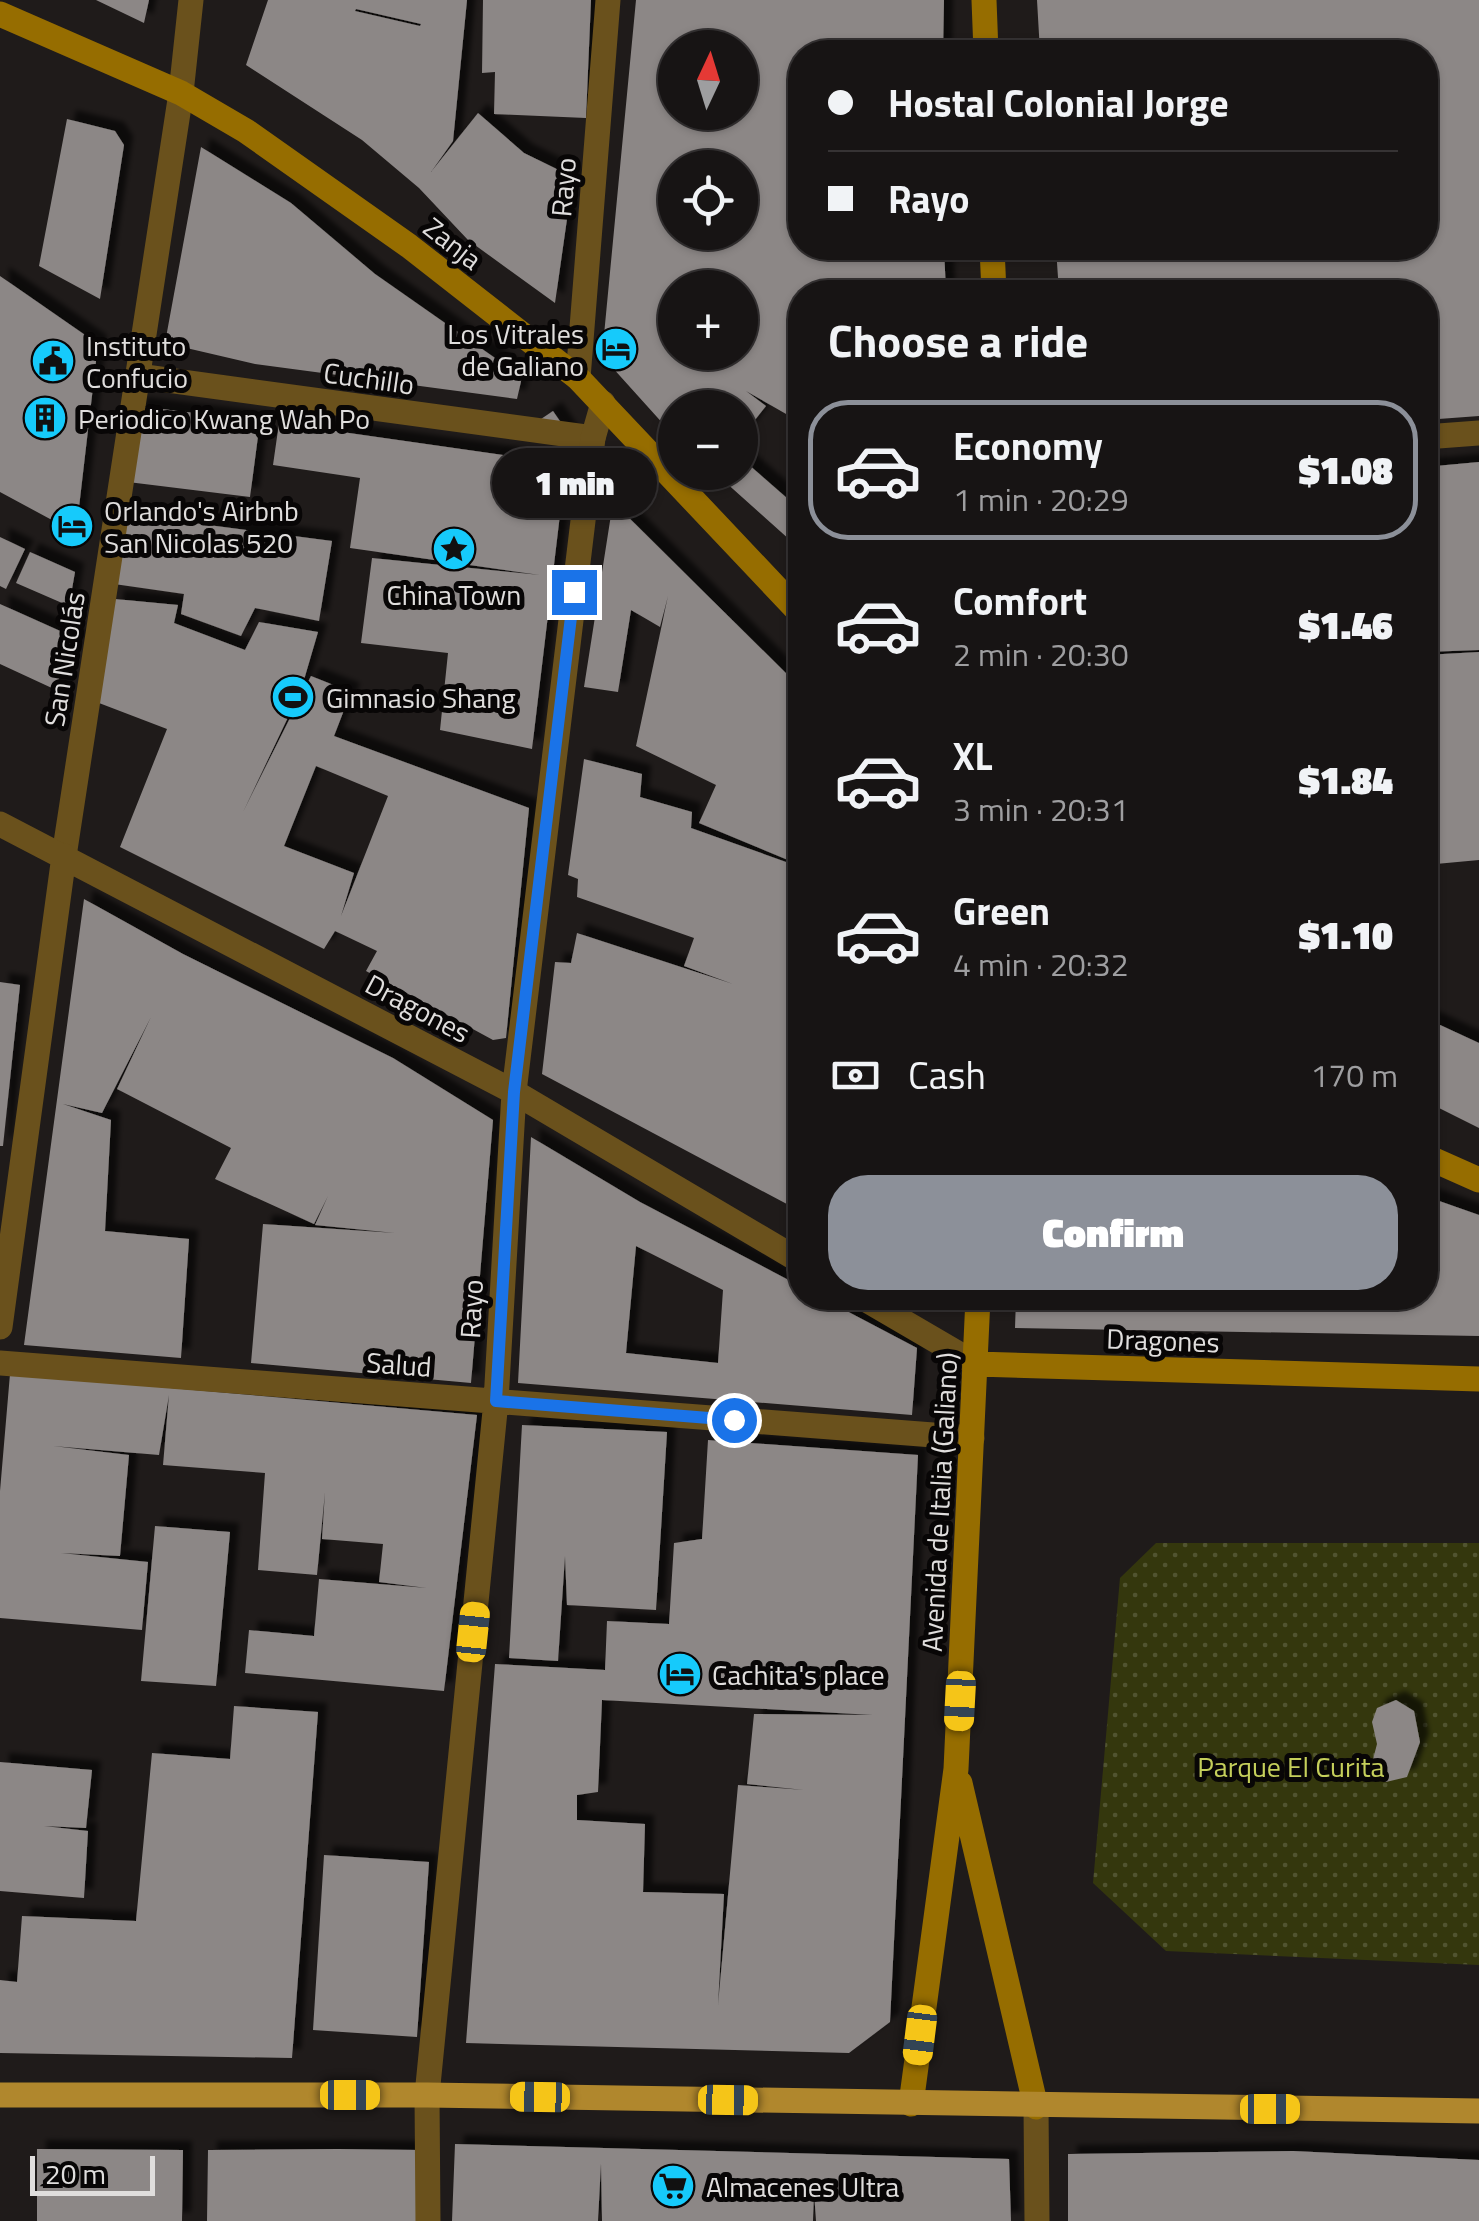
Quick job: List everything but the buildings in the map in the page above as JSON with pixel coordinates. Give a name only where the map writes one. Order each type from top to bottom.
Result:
[{"type":"main road","points":[[984,0],[986,40]]},
{"type":"main road","name":"Zanja","points":[[0,14],[181,92],[332,189],[578,378],[788,600]]},
{"type":"main road","points":[[1438,1162],[1479,1180]]},
{"type":"main road","name":"Avenida de Italia (Galiano)","points":[[911,2104],[956,1769],[978,1310]]},
{"type":"main road","name":"Dragones","points":[[976,1364],[1479,1380]]},
{"type":"main road","name":"Avenida de Italia (Galiano)","points":[[956,1769],[1036,2107]]},
{"type":"main road","points":[[0,2095],[428,2095],[1479,2112]]},
{"type":"street","name":"San Nicolás","points":[[0,1327],[64,856],[192,0]]},
{"type":"street","name":"Rayo","points":[[578,378],[608,0]]},
{"type":"street","name":"Cuchillo","points":[[138,376],[592,438]]},
{"type":"street","name":"Rayo","points":[[428,2221],[428,2095],[496,1401],[514,1092],[592,438],[604,403]]},
{"type":"street","points":[[1438,437],[1479,433]]},
{"type":"street","name":"Dragones","points":[[0,824],[514,1092],[788,1253]]},
{"type":"street","name":"Dragones","points":[[884,1310],[976,1364]]},
{"type":"street","name":"Salud","points":[[0,1363],[972,1438]]},
{"type":"street","points":[[1036,2107],[1037,2221]]},
{"type":"green space","name":"Parque El Curita","points":[[1156,1543],[1479,1543],[1479,1965],[1166,1951],[1093,1883],[1120,1578]]},
{"type":"place","name":"Los Vitrales de Galiano","points":[[616,349]]},
{"type":"place","name":"Instituto Confucio","points":[[53,361]]},
{"type":"place","name":"Periodico Kwang Wah Po","points":[[45,418]]},
{"type":"place","name":"Orlando's Airbnb San Nicolas 520","points":[[72,526]]},
{"type":"place","name":"China Town","points":[[454,549]]},
{"type":"place","name":"Gimnasio Shang","points":[[293,697]]},
{"type":"place","name":"Cachita's place","points":[[680,1674]]},
{"type":"place","name":"Almacenes Ultra","points":[[673,2186]]},
{"type":"route","points":[[574,592],[514,1092],[496,1401],[734,1420]]}]
